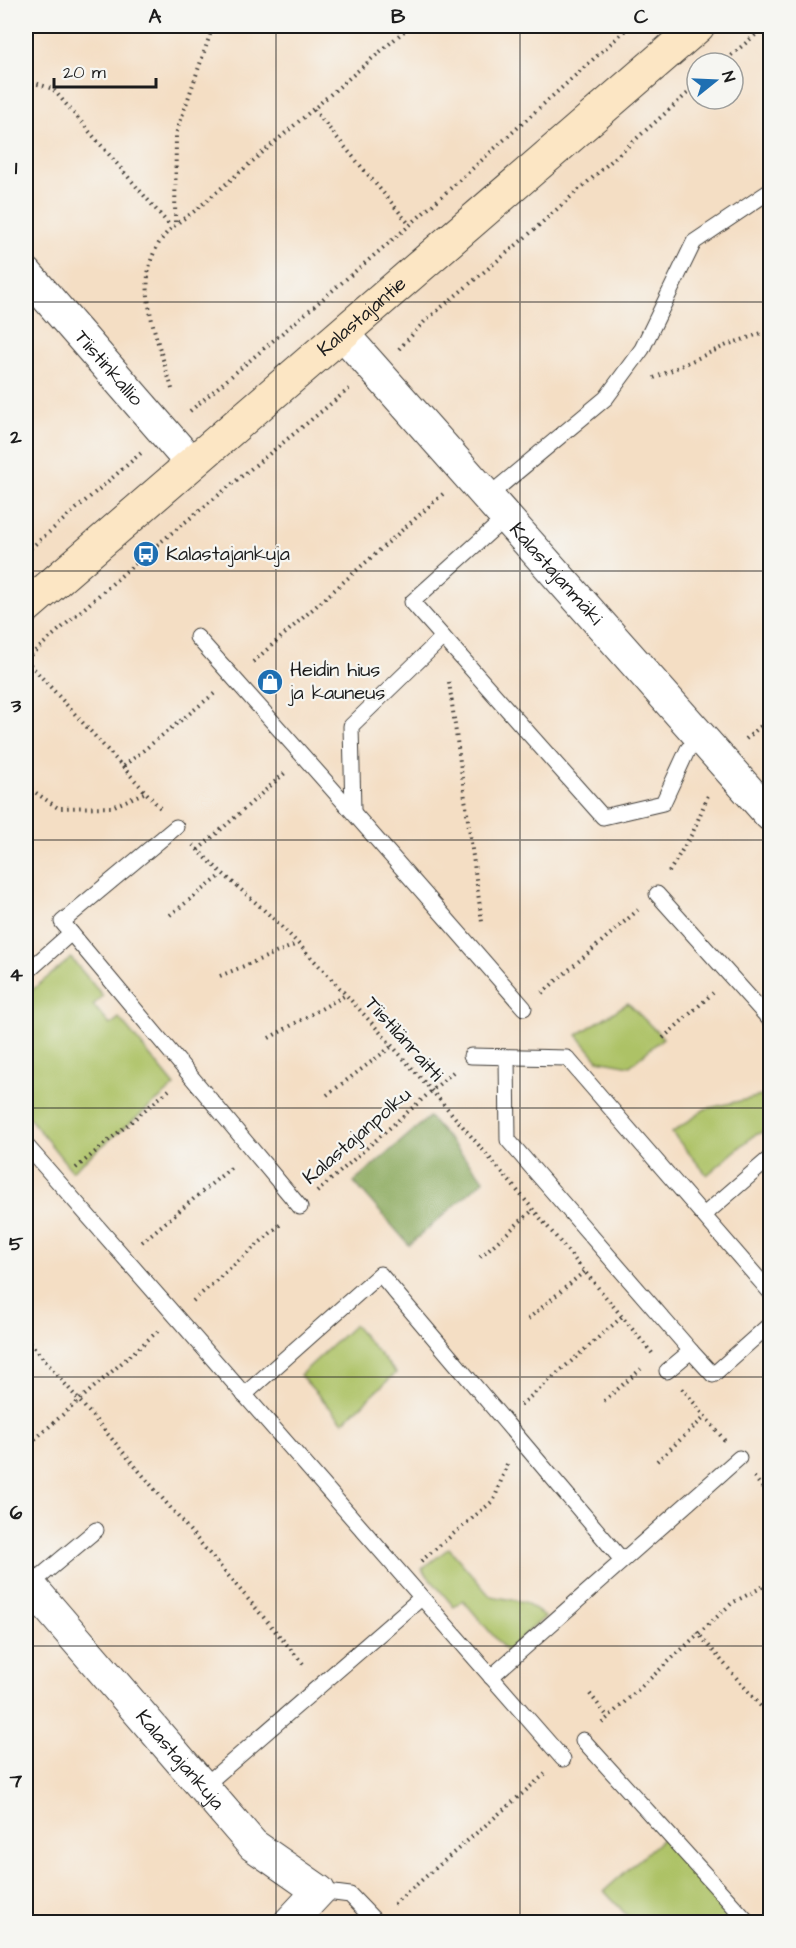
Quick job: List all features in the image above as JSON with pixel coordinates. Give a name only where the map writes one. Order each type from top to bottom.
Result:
[{"type":"main road","name":"Kalastajantie","points":[[26,607],[698,26]]},
{"type":"street","name":"Tiistinkallio","points":[[26,273],[173,425],[191,463]]},
{"type":"street","name":"Kalastajanmäki","points":[[343,334],[771,815]]},
{"type":"street","name":"Kalastajankuja","points":[[27,1583],[253,1845],[319,1891]]},
{"type":"street","points":[[290,1923],[319,1891]]},
{"type":"lane","points":[[487,497],[606,398],[642,349],[694,242],[771,191]]},
{"type":"lane","points":[[493,529],[412,602],[443,637],[603,817],[663,803],[688,749]]},
{"type":"lane","points":[[197,637],[302,757],[353,810],[524,1008]]},
{"type":"lane","points":[[353,810],[351,726],[443,637]]},
{"type":"lane","points":[[176,827],[62,922],[300,1207]]},
{"type":"lane","points":[[657,894],[771,1020]]},
{"type":"lane","points":[[26,973],[71,933]]},
{"type":"lane","points":[[471,1056],[567,1058],[771,1292]]},
{"type":"lane","points":[[507,1057],[508,1140],[713,1375],[769,1325],[771,1327]]},
{"type":"lane","points":[[26,1145],[563,1759]]},
{"type":"lane","points":[[704,1215],[771,1158]]},
{"type":"lane","points":[[244,1395],[380,1274],[621,1560]]},
{"type":"lane","points":[[667,1371],[691,1351]]},
{"type":"lane","points":[[491,1677],[739,1458]]},
{"type":"lane","points":[[27,1583],[96,1530]]},
{"type":"lane","points":[[203,1787],[421,1598]]},
{"type":"lane","points":[[584,1740],[748,1923]]},
{"type":"lane","points":[[319,1891],[350,1895],[376,1923]]},
{"type":"path","points":[[175,223],[177,134],[213,26]]},
{"type":"path","points":[[173,425],[146,286],[150,255],[175,223],[190,214],[410,26]]},
{"type":"path","points":[[26,552],[410,225],[630,26]]},
{"type":"path","points":[[736,51],[765,26]]},
{"type":"path","points":[[26,80],[53,89],[171,227]]},
{"type":"path","points":[[314,110],[410,225]]},
{"type":"path","points":[[606,398],[727,345],[771,330]]},
{"type":"path","points":[[124,766],[234,679],[466,474]]},
{"type":"path","points":[[443,637],[483,926]]},
{"type":"path","name":"Tiistilänraitti","points":[[26,660],[124,766],[176,827],[222,875],[297,944],[391,1047],[585,1271],[739,1458]]},
{"type":"path","points":[[533,986],[541,994],[657,894],[693,832],[722,760],[771,718]]},
{"type":"path","points":[[198,850],[302,757]]},
{"type":"path","points":[[26,786],[58,808],[112,807],[146,792]]},
{"type":"path","points":[[170,915],[222,875]]},
{"type":"path","points":[[220,976],[297,944]]},
{"type":"path","points":[[663,1038],[731,976]]},
{"type":"path","points":[[269,1038],[344,996]]},
{"type":"path","points":[[327,1095],[391,1047]]},
{"type":"path","name":"Kalastajanpolku","points":[[26,1448],[471,1056]]},
{"type":"path","points":[[58,1182],[189,1075]]},
{"type":"path","points":[[110,1241],[121,1231],[135,1247],[252,1150]]},
{"type":"path","points":[[480,1257],[532,1211]]},
{"type":"path","points":[[528,1319],[585,1271]]},
{"type":"path","points":[[504,1419],[622,1317]]},
{"type":"path","points":[[26,1338],[320,1684]]},
{"type":"path","points":[[604,1401],[656,1357]]},
{"type":"path","points":[[657,1461],[705,1417]]},
{"type":"path","points":[[403,1576],[494,1500],[509,1461],[525,1444]]},
{"type":"path","points":[[697,1632],[771,1717]]},
{"type":"path","points":[[590,1694],[608,1717]]},
{"type":"green space","points":[[71,958],[103,996],[93,1005],[110,1025],[119,1018],[175,1086],[72,1171],[26,1114],[26,995]]},
{"type":"green space","points":[[628,1003],[663,1038],[630,1066],[598,1060],[577,1035]]},
{"type":"green space","points":[[770,1094],[770,1129],[753,1136],[707,1175],[672,1133],[705,1109]]},
{"type":"green space","points":[[429,1117],[484,1180],[409,1245],[354,1182]]},
{"type":"green space","points":[[354,1325],[396,1373],[343,1422],[300,1375]]},
{"type":"green space","points":[[449,1548],[490,1596],[525,1602],[545,1617],[506,1651],[463,1600],[454,1607],[422,1569]]},
{"type":"green space","points":[[663,1838],[738,1922],[633,1922],[604,1891]]},
{"type":"place","name":"Kalastajankuja","points":[[146,554]]},
{"type":"place","name":"Heidin hius ja kauneus","points":[[270,682]]}]
